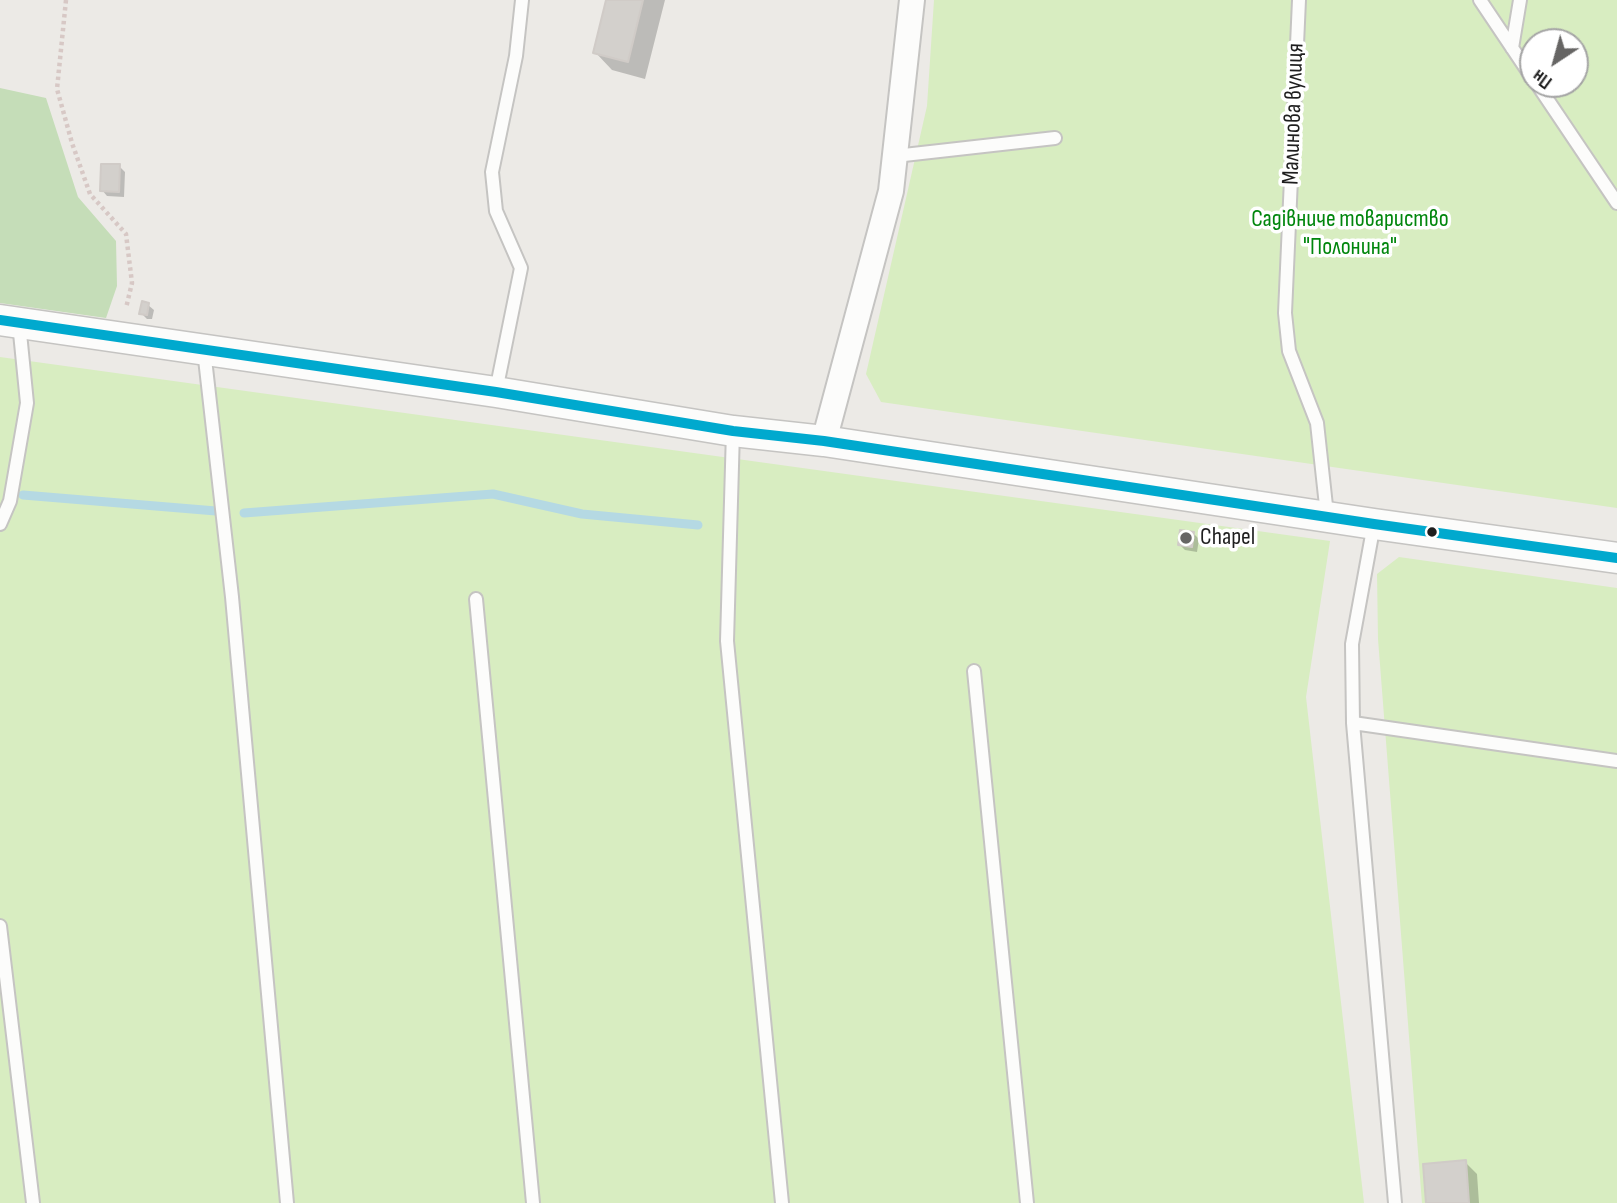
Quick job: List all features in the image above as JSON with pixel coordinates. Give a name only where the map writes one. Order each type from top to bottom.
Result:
[{"type":"street","points":[[824,441],[891,191],[912,0]]},
{"type":"street","points":[[10,322],[496,392],[733,432],[824,441],[1617,558]]},
{"type":"lane","points":[[496,392],[521,268],[496,211],[492,172],[516,56],[522,0]]},
{"type":"lane","name":"Малинова вулиця","points":[[1298,0],[1285,313],[1289,351],[1317,423],[1327,515]]},
{"type":"lane","points":[[1480,0],[1519,58]]},
{"type":"lane","points":[[1512,48],[1520,0]]},
{"type":"lane","points":[[1546,98],[1617,203]]},
{"type":"lane","points":[[895,156],[1055,138]]},
{"type":"lane","points":[[0,523],[10,501],[27,403],[10,322]]},
{"type":"lane","points":[[204,349],[233,611],[286,1203]]},
{"type":"lane","points":[[733,432],[727,640],[782,1203]]},
{"type":"lane","points":[[1374,524],[1352,644],[1353,723],[1395,1203]]},
{"type":"lane","points":[[476,599],[533,1203]]},
{"type":"lane","points":[[974,671],[1027,1203]]},
{"type":"lane","points":[[1353,723],[1617,761]]},
{"type":"lane","points":[[0,926],[33,1203]]},
{"type":"path","points":[[66,0],[57,89],[72,144],[90,194],[125,234],[132,283],[119,336]]},
{"type":"green space","name":"Садівниче товариство \"Полонина\"","points":[[934,0],[1617,0],[1617,508],[881,402],[866,374],[927,106]]},
{"type":"green space","points":[[0,88],[46,98],[78,197],[116,241],[117,286],[106,318],[0,303]]},
{"type":"green space","points":[[0,357],[1330,541],[1306,697],[1364,1203],[0,1203]]},
{"type":"green space","points":[[1399,557],[1617,588],[1617,1203],[1422,1203],[1378,639],[1377,574]]},
{"type":"building","points":[[606,0],[643,0],[628,62],[593,53]]},
{"type":"building","points":[[101,164],[120,164],[119,192],[100,191]]},
{"type":"building","points":[[142,301],[149,303],[147,315],[139,314]]},
{"type":"building","name":"Chapel","points":[[1180,530],[1194,532],[1192,547],[1178,545]]},
{"type":"building","points":[[1466,1160],[1469,1203],[1426,1203],[1423,1164]]},
{"type":"waterway","points":[[244,513],[493,494],[582,514],[698,525]]},
{"type":"waterway","points":[[23,495],[216,511]]},
{"type":"transit line","points":[[0,320],[496,392],[733,431],[824,441],[1617,558]]},
{"type":"place","name":"Chapel","points":[[1186,538]]}]
